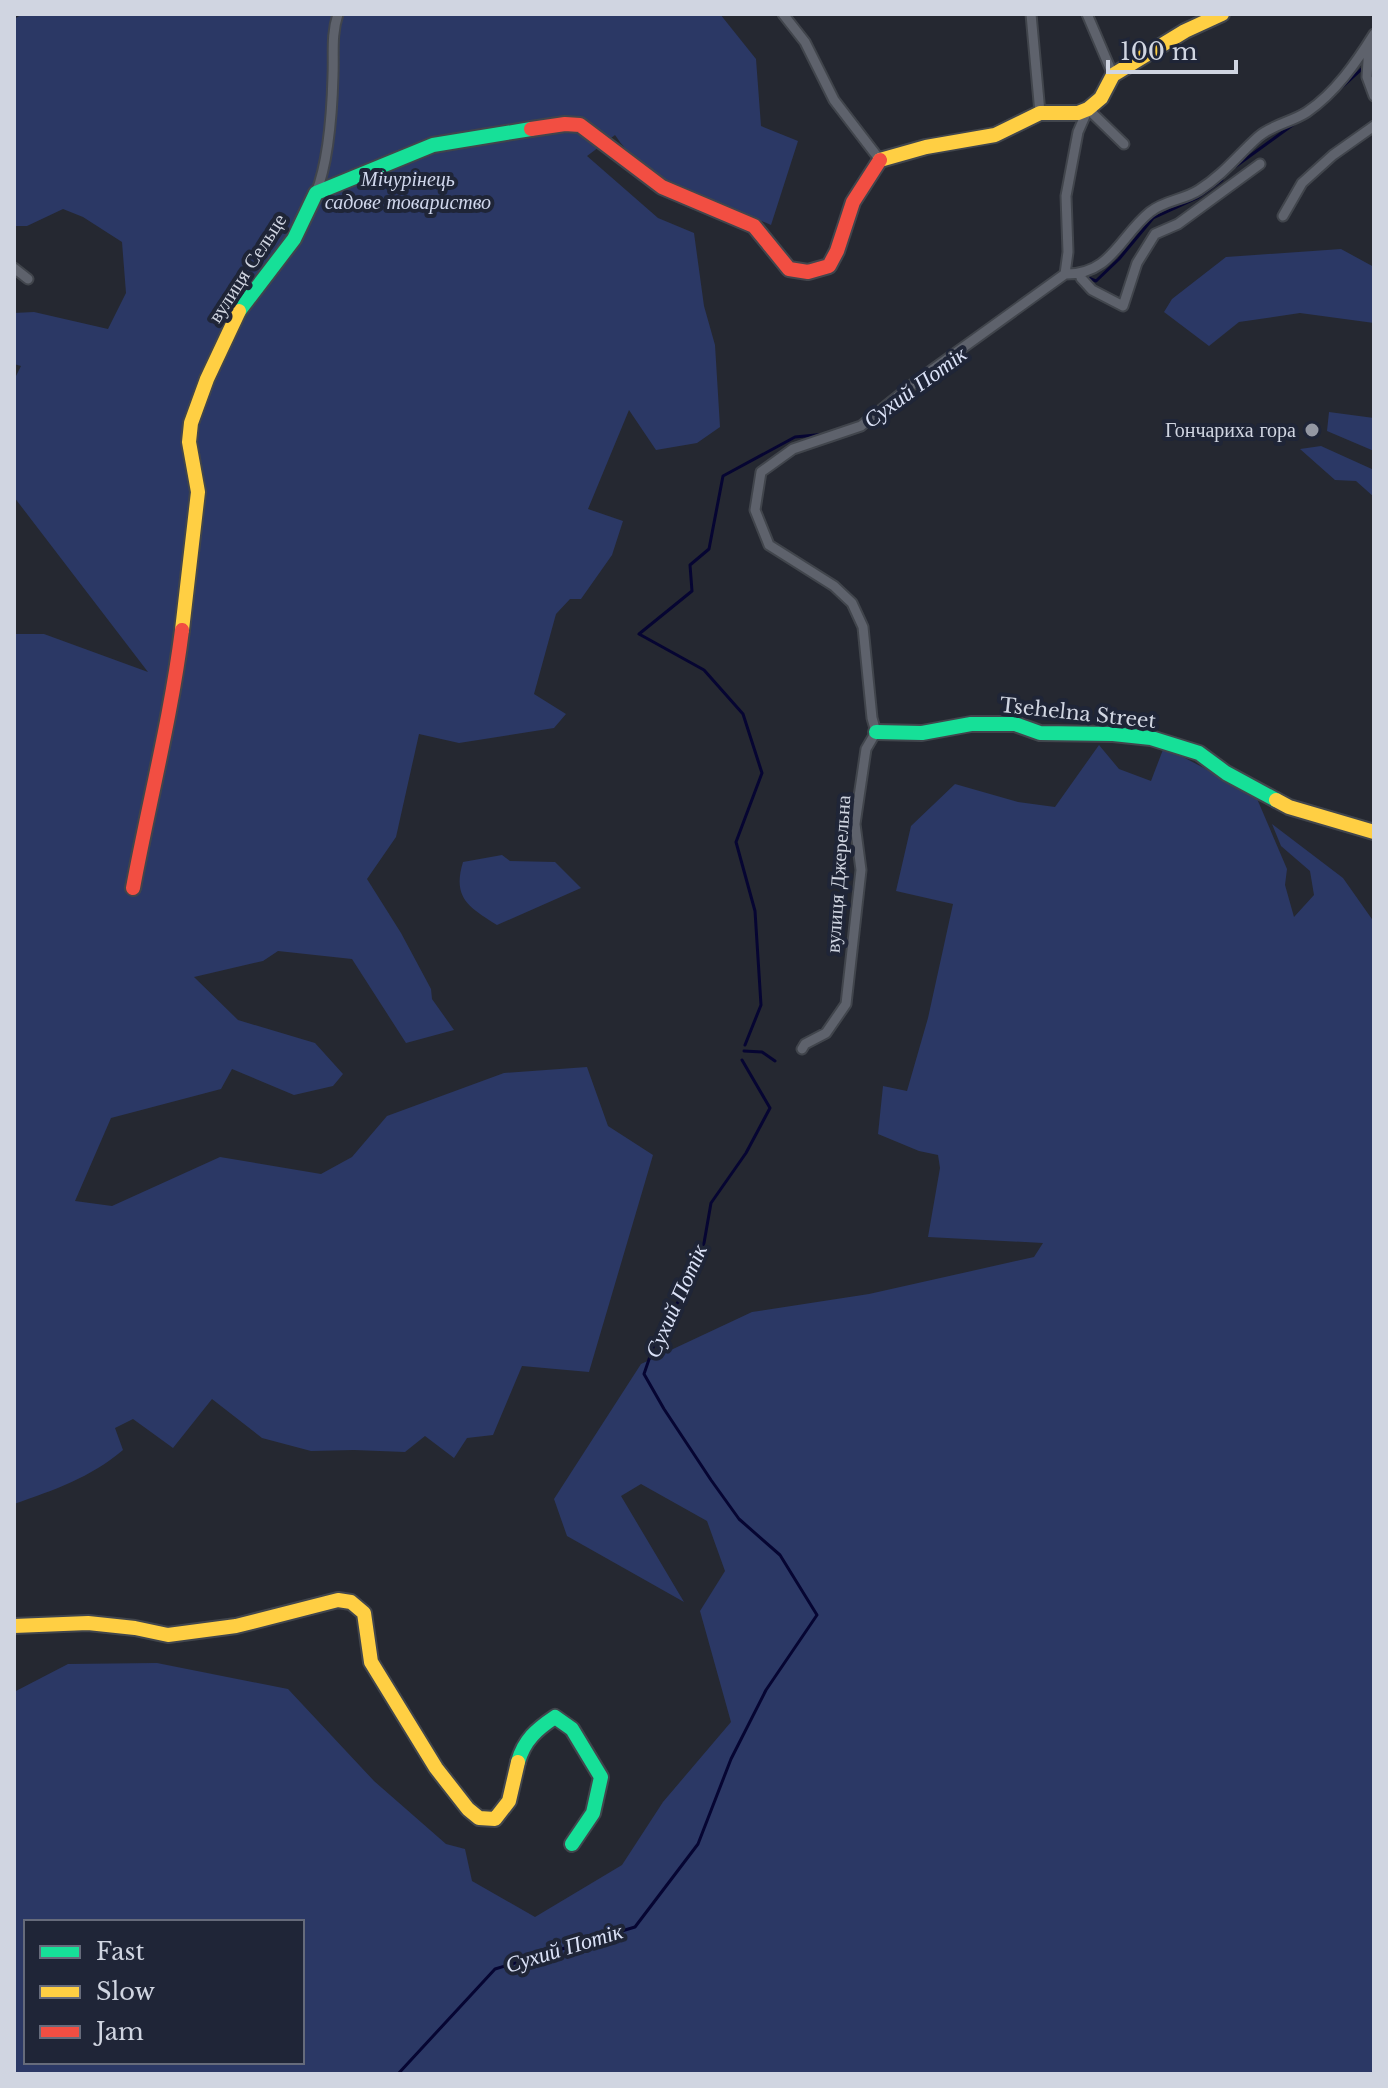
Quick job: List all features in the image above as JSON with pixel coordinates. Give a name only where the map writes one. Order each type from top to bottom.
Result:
[{"type":"street","points":[[316,193],[324,172],[333,77],[333,30],[338,14]]},
{"type":"street","points":[[783,14],[805,42],[834,100],[880,160]]},
{"type":"street","points":[[1031,14],[1040,113]]},
{"type":"street","points":[[1087,14],[1113,75]]},
{"type":"street","points":[[316,193],[433,145],[565,124],[580,125],[662,187],[754,226],[789,269],[808,272],[829,266],[853,202],[880,160],[926,147],[995,135],[1040,113],[1078,113],[1088,109],[1101,98],[1113,75],[1185,31],[1222,14]]},
{"type":"street","points":[[1372,39],[1367,77],[1374,96]]},
{"type":"street","points":[[876,732],[863,627],[852,603],[834,586],[769,545],[755,510],[761,472],[793,449],[861,426],[963,346],[1065,274],[1091,271],[1110,257],[1148,214],[1166,202],[1196,192],[1228,169],[1260,135],[1307,112],[1344,78],[1372,39]]},
{"type":"street","points":[[1065,274],[1068,252],[1066,196],[1078,132],[1088,109]]},
{"type":"street","points":[[1088,109],[1124,144]]},
{"type":"street","points":[[1283,216],[1302,183],[1333,155],[1374,126]]},
{"type":"street","points":[[1081,278],[1092,290],[1123,306],[1137,263],[1155,234],[1178,224],[1260,164]]},
{"type":"street","name":"вулиця Сельце","points":[[133,888],[177,670],[198,492],[189,442],[191,423],[234,317],[294,239],[316,193]]},
{"type":"street","points":[[14,268],[28,279]]},
{"type":"street","name":"Tsehelna Street","points":[[876,732],[922,733],[971,724],[1015,724],[1040,733],[1151,738],[1199,753],[1226,773],[1289,807],[1374,832]]},
{"type":"street","name":"вулиця Джерельна","points":[[802,1049],[805,1044],[826,1033],[846,1004],[861,870],[855,824],[866,749],[876,732]]},
{"type":"street","points":[[14,1626],[88,1623],[168,1635],[236,1626],[338,1600],[351,1602],[364,1613],[371,1662],[390,1696],[436,1768],[468,1809],[479,1818],[495,1819],[509,1801],[521,1751],[535,1730],[555,1717],[572,1729],[601,1777],[593,1813],[572,1844]]},
{"type":"green space","name":"Мічурінець садове товариство","points":[[23,14],[720,14],[756,59],[761,126],[798,141],[771,225],[664,179],[628,152],[615,135],[587,156],[658,218],[694,233],[704,306],[715,345],[720,427],[697,443],[656,450],[629,410],[588,509],[623,521],[612,555],[581,599],[570,599],[556,614],[534,694],[566,714],[554,728],[459,743],[419,734],[396,837],[367,879],[401,933],[431,989],[432,999],[454,1030],[406,1043],[352,959],[278,951],[263,961],[194,977],[238,1020],[315,1043],[343,1074],[333,1086],[294,1095],[232,1069],[221,1089],[111,1118],[75,1201],[112,1206],[220,1157],[321,1174],[352,1157],[387,1116],[504,1073],[587,1067],[608,1126],[653,1155],[589,1372],[522,1366],[493,1435],[467,1438],[454,1458],[425,1436],[405,1452],[311,1451],[262,1438],[212,1399],[173,1448],[133,1419],[115,1428],[123,1450],[110,1460],[71,1482],[14,1504],[14,634],[44,634],[148,672],[14,497],[14,380],[21,366],[14,364],[14,313],[34,312],[108,329],[126,293],[122,242],[83,217],[63,209],[27,226],[14,226],[14,19]]},
{"type":"green space","points":[[1341,249],[1374,267],[1374,323],[1300,313],[1239,322],[1209,346],[1164,312],[1172,299],[1226,257]]},
{"type":"green space","points":[[1329,412],[1374,418],[1374,451],[1327,431]]},
{"type":"green space","points":[[1321,446],[1374,470],[1374,497],[1356,481],[1335,480],[1300,449]]},
{"type":"green space","points":[[1099,745],[1119,769],[1151,781],[1164,747],[1223,778],[1252,787],[1287,869],[1285,885],[1294,917],[1314,895],[1310,871],[1281,846],[1272,824],[1343,878],[1374,922],[1374,2074],[14,2074],[14,1692],[68,1664],[157,1663],[288,1689],[374,1781],[446,1844],[465,1849],[472,1881],[535,1917],[622,1865],[663,1802],[731,1722],[700,1611],[725,1571],[707,1521],[641,1484],[621,1496],[684,1602],[567,1536],[554,1499],[641,1364],[752,1312],[869,1294],[1034,1257],[1043,1243],[928,1237],[940,1168],[938,1155],[919,1151],[878,1134],[883,1086],[907,1091],[928,1018],[953,904],[896,891],[911,826],[955,784],[1018,802],[1055,807]]},
{"type":"green space","points":[[502,855],[510,861],[555,862],[581,888],[497,925],[465,900],[460,874],[463,862]]},
{"type":"waterway","name":"Сухий Потік","points":[[1321,106],[1364,67]]},
{"type":"waterway","name":"Сухий Потік","points":[[1236,166],[1298,121]]},
{"type":"waterway","name":"Сухий Потік","points":[[1083,276],[1096,281],[1153,218],[1197,198],[1222,180]]},
{"type":"waterway","name":"Сухий Потік","points":[[745,1045],[761,1005],[755,911],[736,842],[762,773],[743,714],[704,670],[639,634],[692,591],[690,565],[709,549],[723,476],[795,437],[826,434]]},
{"type":"waterway","points":[[744,1051],[762,1052],[775,1061]]},
{"type":"waterway","name":"Сухий Потік","points":[[398,2074],[495,1969],[635,1927],[698,1844],[731,1759],[766,1690],[817,1615],[780,1555],[739,1519],[711,1480],[644,1374],[659,1330],[678,1302],[704,1243],[711,1203],[746,1153],[770,1108],[742,1060]]},
{"type":"traffic: fast","points":[[239,311],[294,239],[316,193],[433,145],[531,129]]},
{"type":"traffic: fast","points":[[876,732],[922,733],[971,724],[1015,724],[1040,733],[1151,738],[1199,753],[1226,773],[1276,800]]},
{"type":"traffic: fast","points":[[518,1762],[532,1736],[555,1717],[572,1729],[601,1777],[593,1813],[572,1844]]},
{"type":"traffic: slow","points":[[880,160],[926,147],[995,135],[1040,113],[1078,113],[1088,109],[1101,98],[1113,75],[1185,31],[1222,14]]},
{"type":"traffic: slow","points":[[182,630],[198,492],[189,442],[191,423],[207,379],[239,311]]},
{"type":"traffic: slow","points":[[1276,800],[1289,807],[1374,832]]},
{"type":"traffic: slow","points":[[14,1626],[88,1623],[168,1635],[236,1626],[338,1600],[351,1602],[364,1613],[371,1662],[436,1768],[468,1809],[479,1818],[495,1819],[509,1801],[518,1762]]},
{"type":"traffic: jam","points":[[531,129],[580,125],[662,187],[754,226],[789,269],[808,272],[829,266],[853,202],[880,160]]},
{"type":"traffic: jam","points":[[133,888],[182,630]]},
{"type":"place","name":"Гончариха гора","points":[[1312,430]]}]
